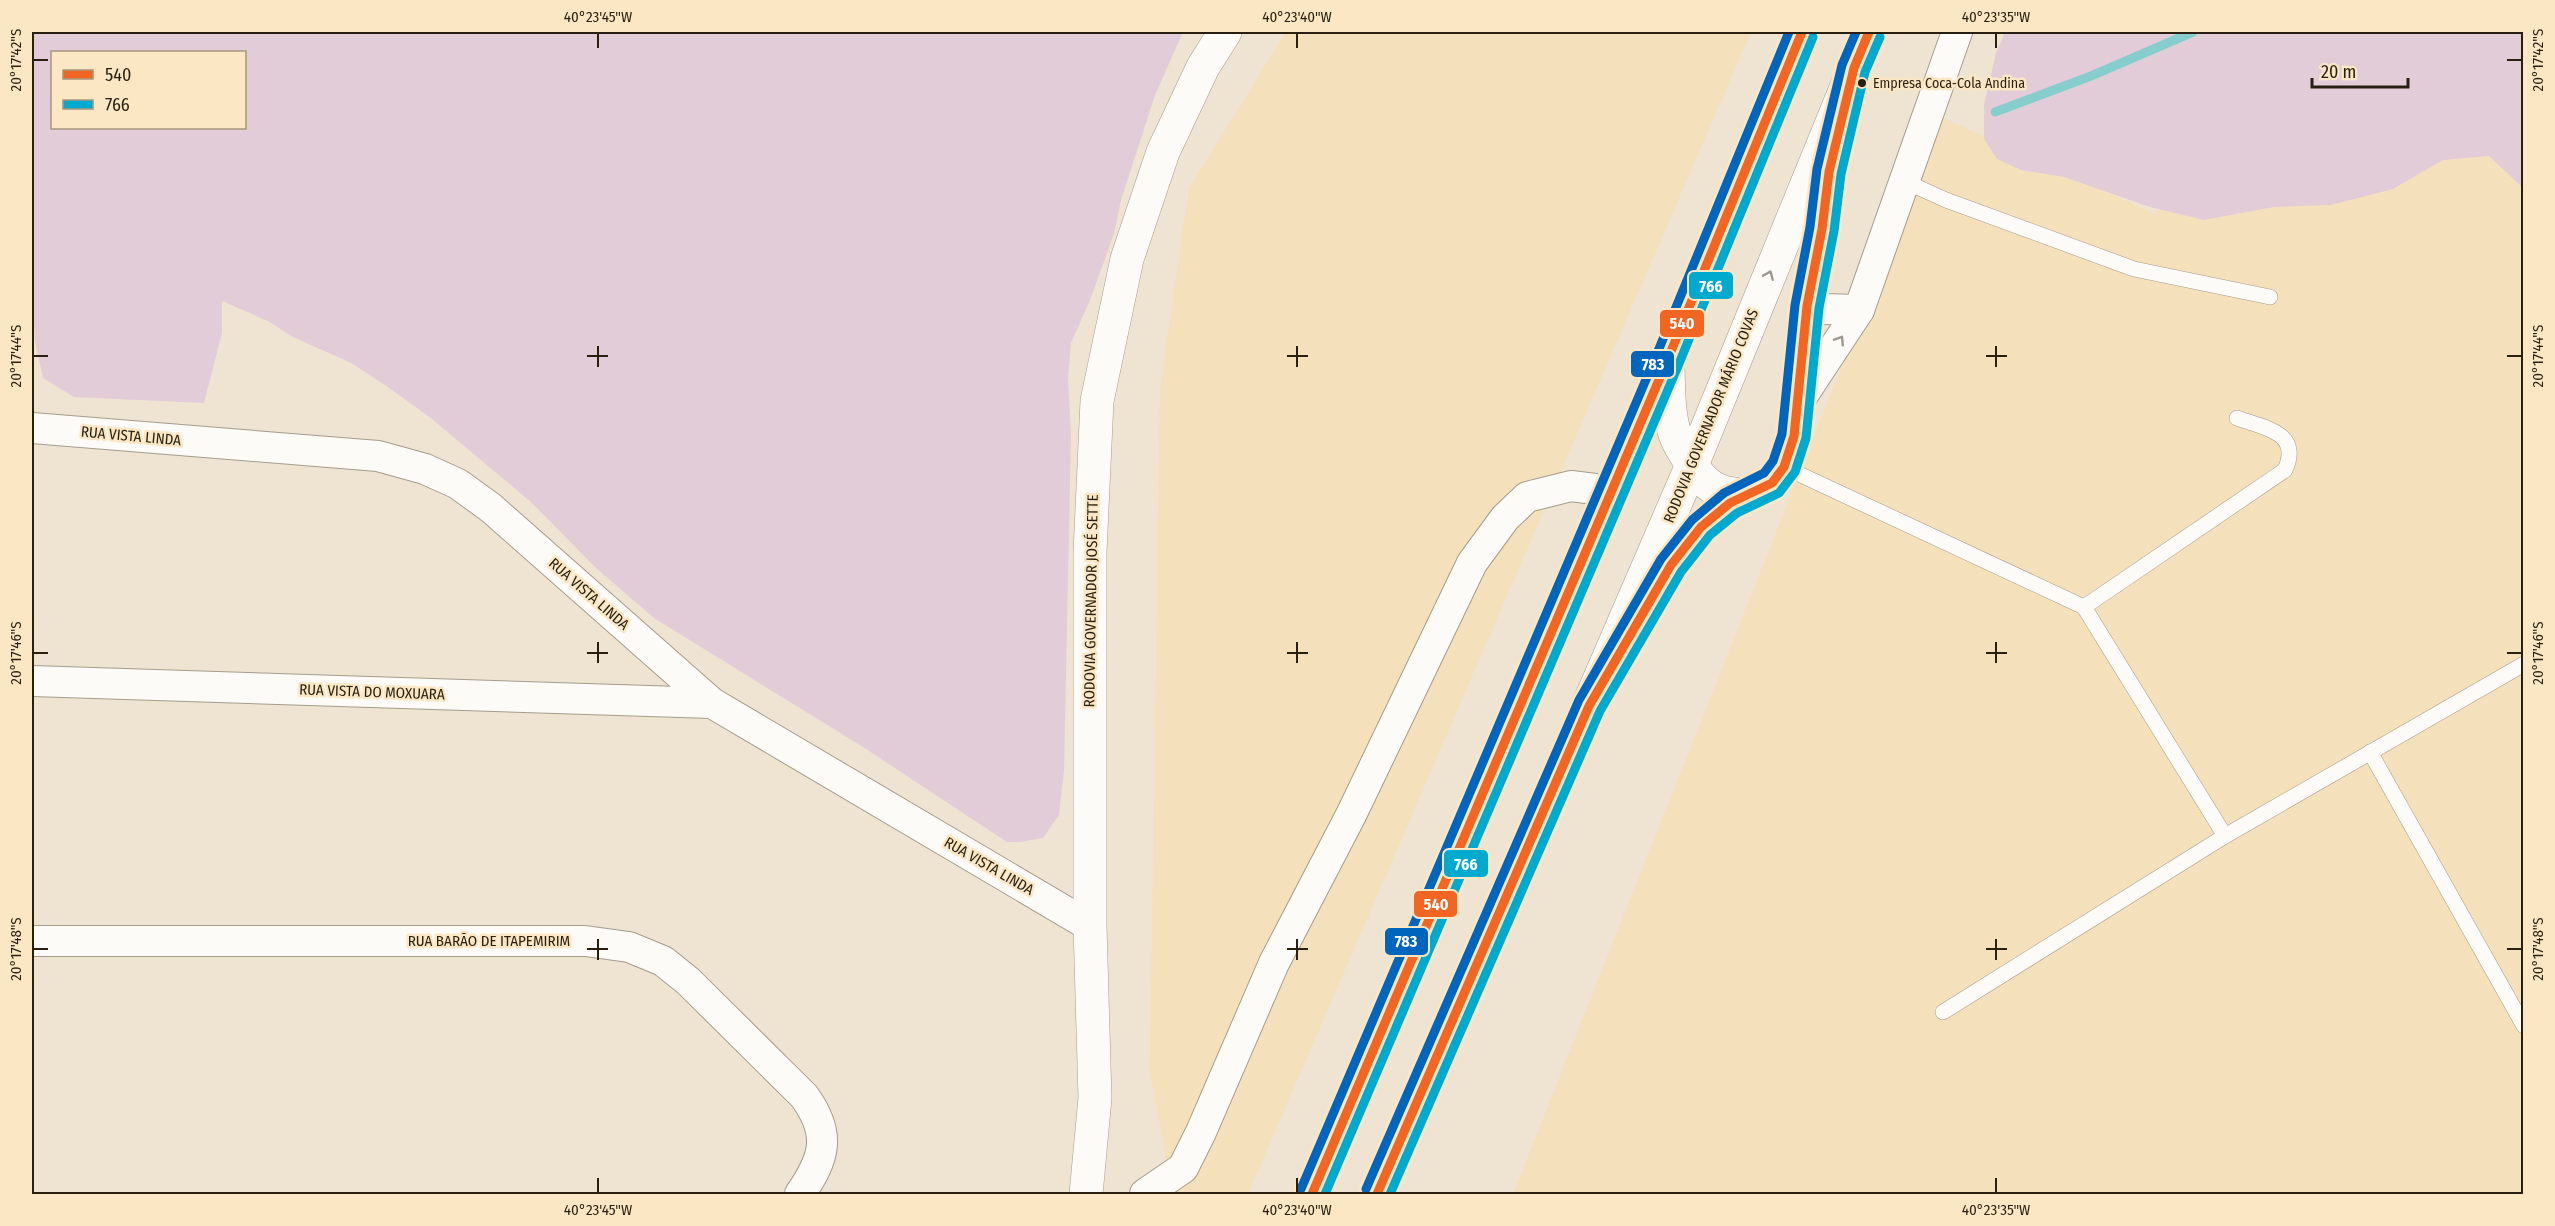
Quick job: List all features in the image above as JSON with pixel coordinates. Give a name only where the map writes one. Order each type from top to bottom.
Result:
[{"type":"main road","name":"RODOVIA GOVERNADOR JOSÉ SETTE","points":[[1086,1194],[1095,1098],[1090,926],[1090,552],[1097,401],[1127,259],[1160,163],[1203,67],[1225,32]]},
{"type":"main road","points":[[1312,1194],[1667,361],[1802,32]]},
{"type":"main road","name":"RODOVIA GOVERNADOR MÁRIO COVAS","points":[[1377,1194],[1692,465],[1869,32]]},
{"type":"main road","points":[[1589,706],[1671,565],[1686,545],[1715,514],[1747,494],[1772,483],[1784,467],[1794,436],[1807,306],[1822,229],[1829,172],[1854,68]]},
{"type":"main road","points":[[1667,361],[1670,411],[1675,435],[1692,465],[1708,486],[1733,495],[1747,494]]},
{"type":"street","points":[[1797,404],[1859,310],[1957,32]]},
{"type":"street","points":[[1807,306],[1859,310]]},
{"type":"street","name":"RUA VISTA LINDA","points":[[32,428],[378,456],[425,469],[458,484],[491,508],[712,703],[1090,926]]},
{"type":"street","points":[[1145,1194],[1183,1168],[1188,1159],[1274,963],[1351,815],[1472,563],[1505,518],[1527,497],[1571,486],[1611,491]]},
{"type":"street","name":"RUA VISTA DO MOXUARA","points":[[32,681],[712,703]]},
{"type":"street","name":"RUA BARÃO DE ITAPEMIRIM","points":[[32,941],[585,941],[629,946],[663,962],[688,981],[804,1096],[817,1114],[822,1133],[822,1151],[807,1185]]},
{"type":"lane","points":[[1906,182],[1946,200],[2134,269],[2270,297]]},
{"type":"lane","points":[[2084,607],[2285,470],[2290,451],[2287,441],[2277,433],[2237,418]]},
{"type":"lane","points":[[1784,467],[2084,607],[2225,836]]},
{"type":"lane","points":[[1943,1012],[2225,836],[2523,664]]},
{"type":"lane","points":[[2370,752],[2523,1026]]},
{"type":"shaded area","points":[[32,32],[1183,32],[1155,95],[1121,200],[1114,234],[1090,300],[1071,343],[1068,379],[1071,435],[1064,770],[1059,815],[1043,838],[1007,842],[863,747],[654,618],[596,568],[532,503],[432,419],[351,363],[291,336],[268,321],[222,301],[222,333],[204,403],[74,397],[43,378],[35,342],[32,293]]},
{"type":"shaded area","points":[[1286,32],[1751,32],[1248,1194],[1172,1194],[1150,1070],[1160,389],[1189,188]]},
{"type":"shaded area","points":[[2005,32],[2523,32],[2523,188],[2489,156],[2443,160],[2393,189],[2331,205],[2274,207],[2204,220],[2150,207],[2064,177],[2021,170],[1997,159],[1984,139],[1984,105],[1996,53]]},
{"type":"shaded area","points":[[2515,98],[2523,104],[2523,1194],[1513,1194],[1941,117],[2153,213]]},
{"type":"waterway","points":[[1995,112],[2091,76],[2193,32]]},
{"type":"transit line","name":"783","points":[[1301,1189],[1656,356],[1789,32]]},
{"type":"transit line","name":"540","points":[[1312,1194],[1667,361],[1802,32]]},
{"type":"transit line","name":"783","points":[[1366,1189],[1579,700],[1661,559],[1692,520],[1724,493],[1764,473],[1773,461],[1782,434],[1795,305],[1810,227],[1817,169],[1842,65],[1856,32]]},
{"type":"transit line","name":"540","points":[[1377,1194],[1589,706],[1671,565],[1701,527],[1730,503],[1772,483],[1784,467],[1794,436],[1807,306],[1822,229],[1829,172],[1854,68],[1869,32]]},
{"type":"transit line","name":"766","points":[[1325,1194],[1678,366],[1813,37]]},
{"type":"transit line","name":"766","points":[[1390,1194],[1600,711],[1681,572],[1710,535],[1737,513],[1779,493],[1795,472],[1806,438],[1819,308],[1834,231],[1841,174],[1865,72],[1880,37]]},
{"type":"place","name":"Empresa Coca-Cola Andina","points":[[1862,83]]}]
